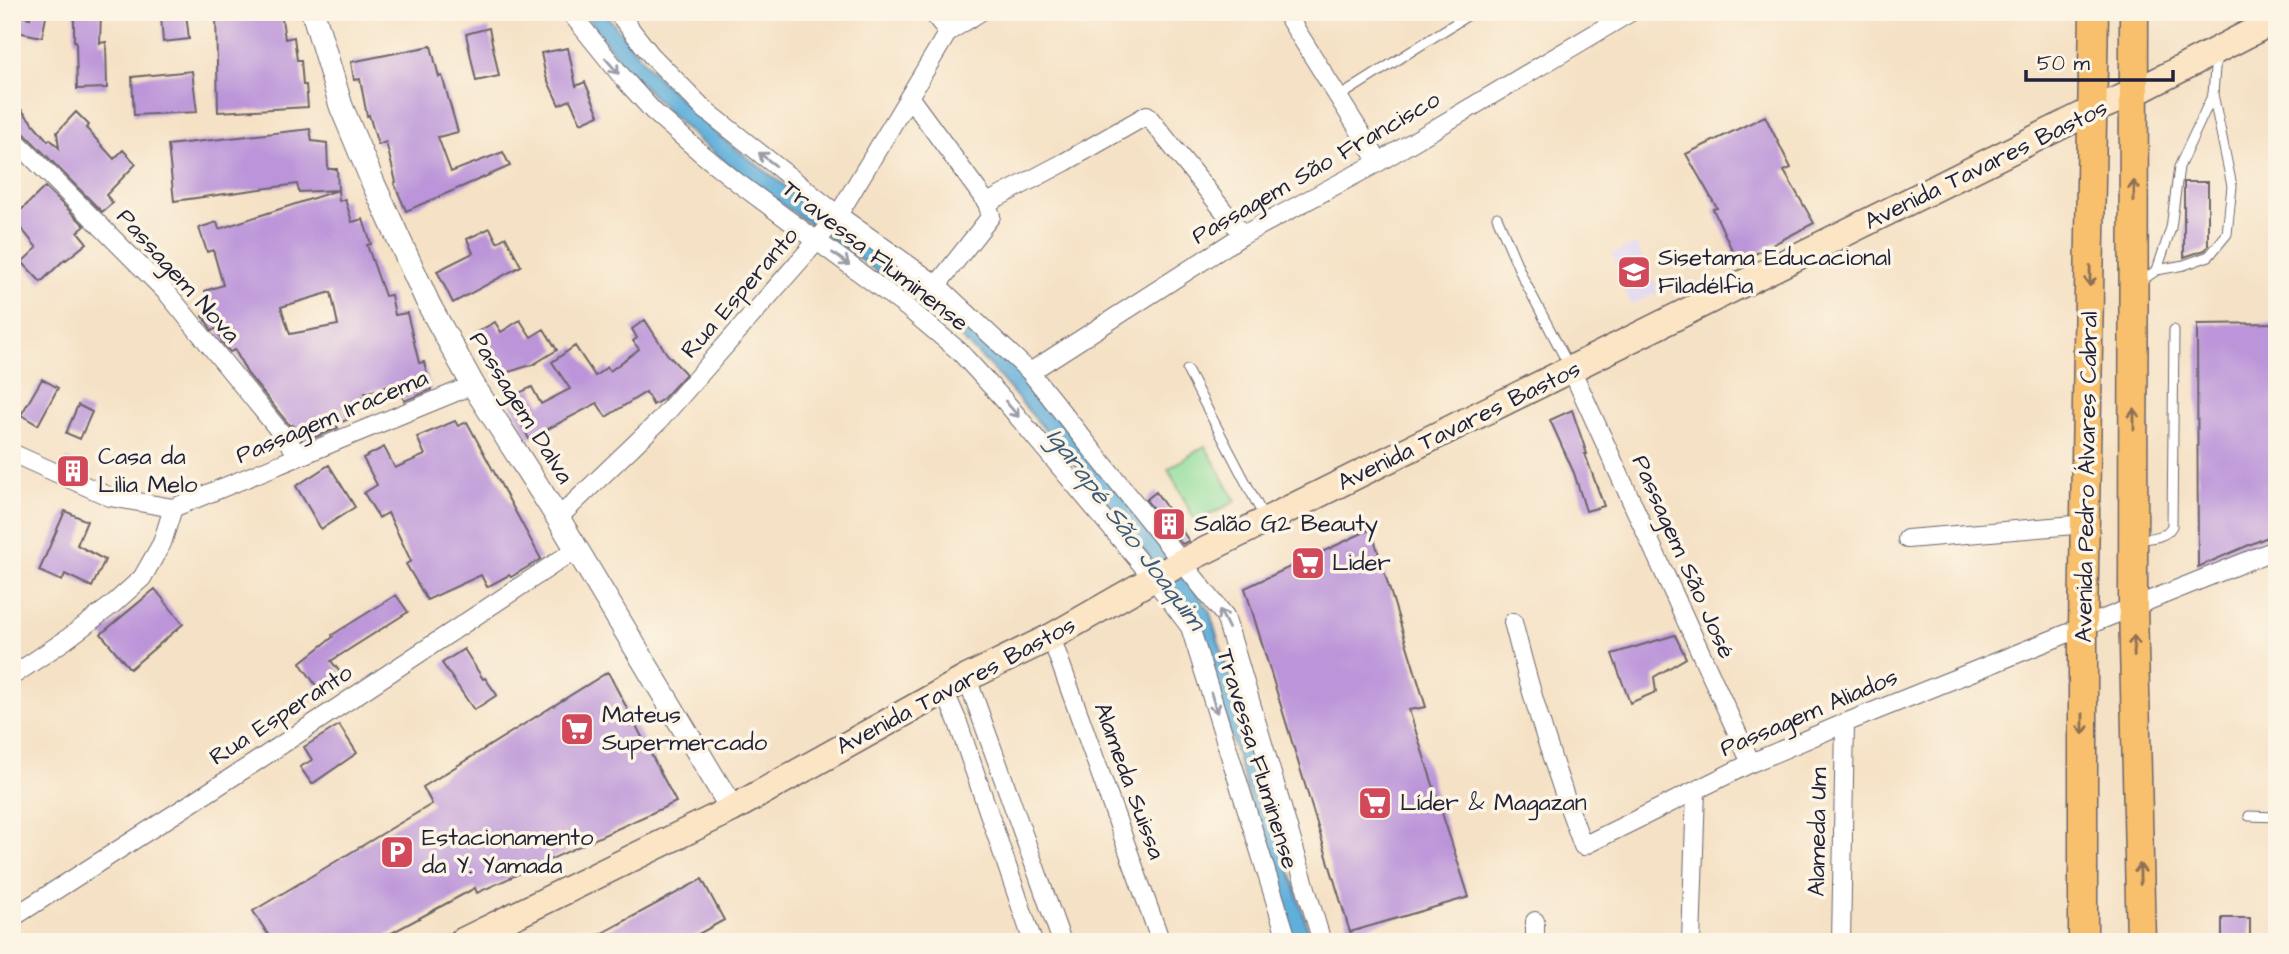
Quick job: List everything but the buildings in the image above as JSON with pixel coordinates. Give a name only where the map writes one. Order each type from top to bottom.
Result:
[{"type":"main road","name":"Avenida Pedro Álvares Cabral","points":[[2083,942],[2083,626],[2094,12]]},
{"type":"main road","name":"Avenida Pedro Álvares Cabral","points":[[2134,12],[2133,606],[2141,942]]},
{"type":"main road","name":"Avenida Tavares Bastos","points":[[461,942],[732,809],[955,684],[1051,637],[1167,570],[2093,110],[2134,93],[2277,19]]},
{"type":"street","name":"Passagem Dalva","points":[[313,12],[341,106],[429,305],[473,385],[558,518],[732,809]]},
{"type":"street","name":"Travessa Fluminense","points":[[570,12],[597,49],[653,111],[737,182],[819,239],[958,351],[1167,570],[1191,627],[1288,942]]},
{"type":"street","points":[[617,12],[651,55],[703,108],[836,218],[937,285],[1030,372],[1167,570],[1225,616],[1322,942]]},
{"type":"street","points":[[932,12],[948,32]]},
{"type":"street","name":"Rua Esperanto","points":[[558,518],[659,421],[819,239],[836,218],[911,98],[948,32],[980,12]]},
{"type":"street","points":[[1285,12],[1379,162]]},
{"type":"street","name":"Passagem São Francisco","points":[[1030,372],[1243,235],[1379,162],[1631,12]]},
{"type":"street","points":[[911,98],[987,203],[991,216],[937,285]]},
{"type":"street","points":[[987,203],[1147,114],[1243,235]]},
{"type":"street","name":"Passagem Nova","points":[[12,136],[168,295],[299,455]]},
{"type":"street","name":"Passagem São José","points":[[1572,370],[1751,763]]},
{"type":"street","name":"Passagem Iracema","points":[[173,508],[473,385]]},
{"type":"street","points":[[12,453],[110,497],[173,508],[162,543],[142,578],[64,641],[12,676]]},
{"type":"street","points":[[1907,539],[2086,524]]},
{"type":"street","name":"Passagem Aliados","points":[[1513,622],[1554,768],[1583,846],[1751,763],[2277,549]]},
{"type":"street","name":"Rua Esperanto","points":[[12,918],[254,763],[575,550]]},
{"type":"street","name":"Alameda Suissa","points":[[1051,637],[1161,942]]},
{"type":"street","points":[[955,684],[957,720],[1033,942]]},
{"type":"street","points":[[955,684],[1062,942]]},
{"type":"street","name":"Alameda Um","points":[[1841,942],[1845,723]]},
{"type":"street","points":[[1691,942],[1696,790]]},
{"type":"street","points":[[1535,921],[1535,942]]},
{"type":"lane","points":[[1339,97],[1470,14]]},
{"type":"lane","points":[[2134,286],[2157,270],[2184,265],[2209,256],[2227,234],[2232,186],[2213,94],[2217,50]]},
{"type":"lane","points":[[2157,270],[2171,228],[2179,167],[2213,94]]},
{"type":"lane","points":[[1497,217],[1522,275],[1572,370]]},
{"type":"lane","points":[[2133,540],[2163,536],[2172,526],[2174,330]]},
{"type":"lane","points":[[1187,370],[1266,521]]},
{"type":"lane","points":[[2249,816],[2277,817]]},
{"type":"shaded area","name":"Sisetama Educacional Filadélfia","points":[[1636,244],[1658,291],[1631,305],[1612,254]]},
{"type":"green space","points":[[1205,446],[1236,501],[1196,522],[1168,469]]},
{"type":"water","points":[[583,12],[604,12],[656,76],[719,136],[945,302],[1022,372],[1150,530],[1209,610],[1312,942],[1293,942],[1195,618],[1110,505],[990,366],[956,333],[879,273],[753,184],[697,139],[620,61]]},
{"type":"place","name":"Sisetama Educacional Filadélfia","points":[[1634,272]]},
{"type":"place","name":"Casa da Lilia Melo","points":[[73,471]]},
{"type":"place","name":"Salão G2 Beauty","points":[[1169,524]]},
{"type":"place","name":"Lider","points":[[1308,563]]},
{"type":"place","name":"Mateus Supermercado","points":[[577,729]]},
{"type":"place","name":"Líder & Magazan","points":[[1375,803]]},
{"type":"place","name":"Estacionamento da Y. Yamada","points":[[397,852]]},
{"type":"water label","name":"Igarapé São Joaquim","points":[[1126,529]]}]
